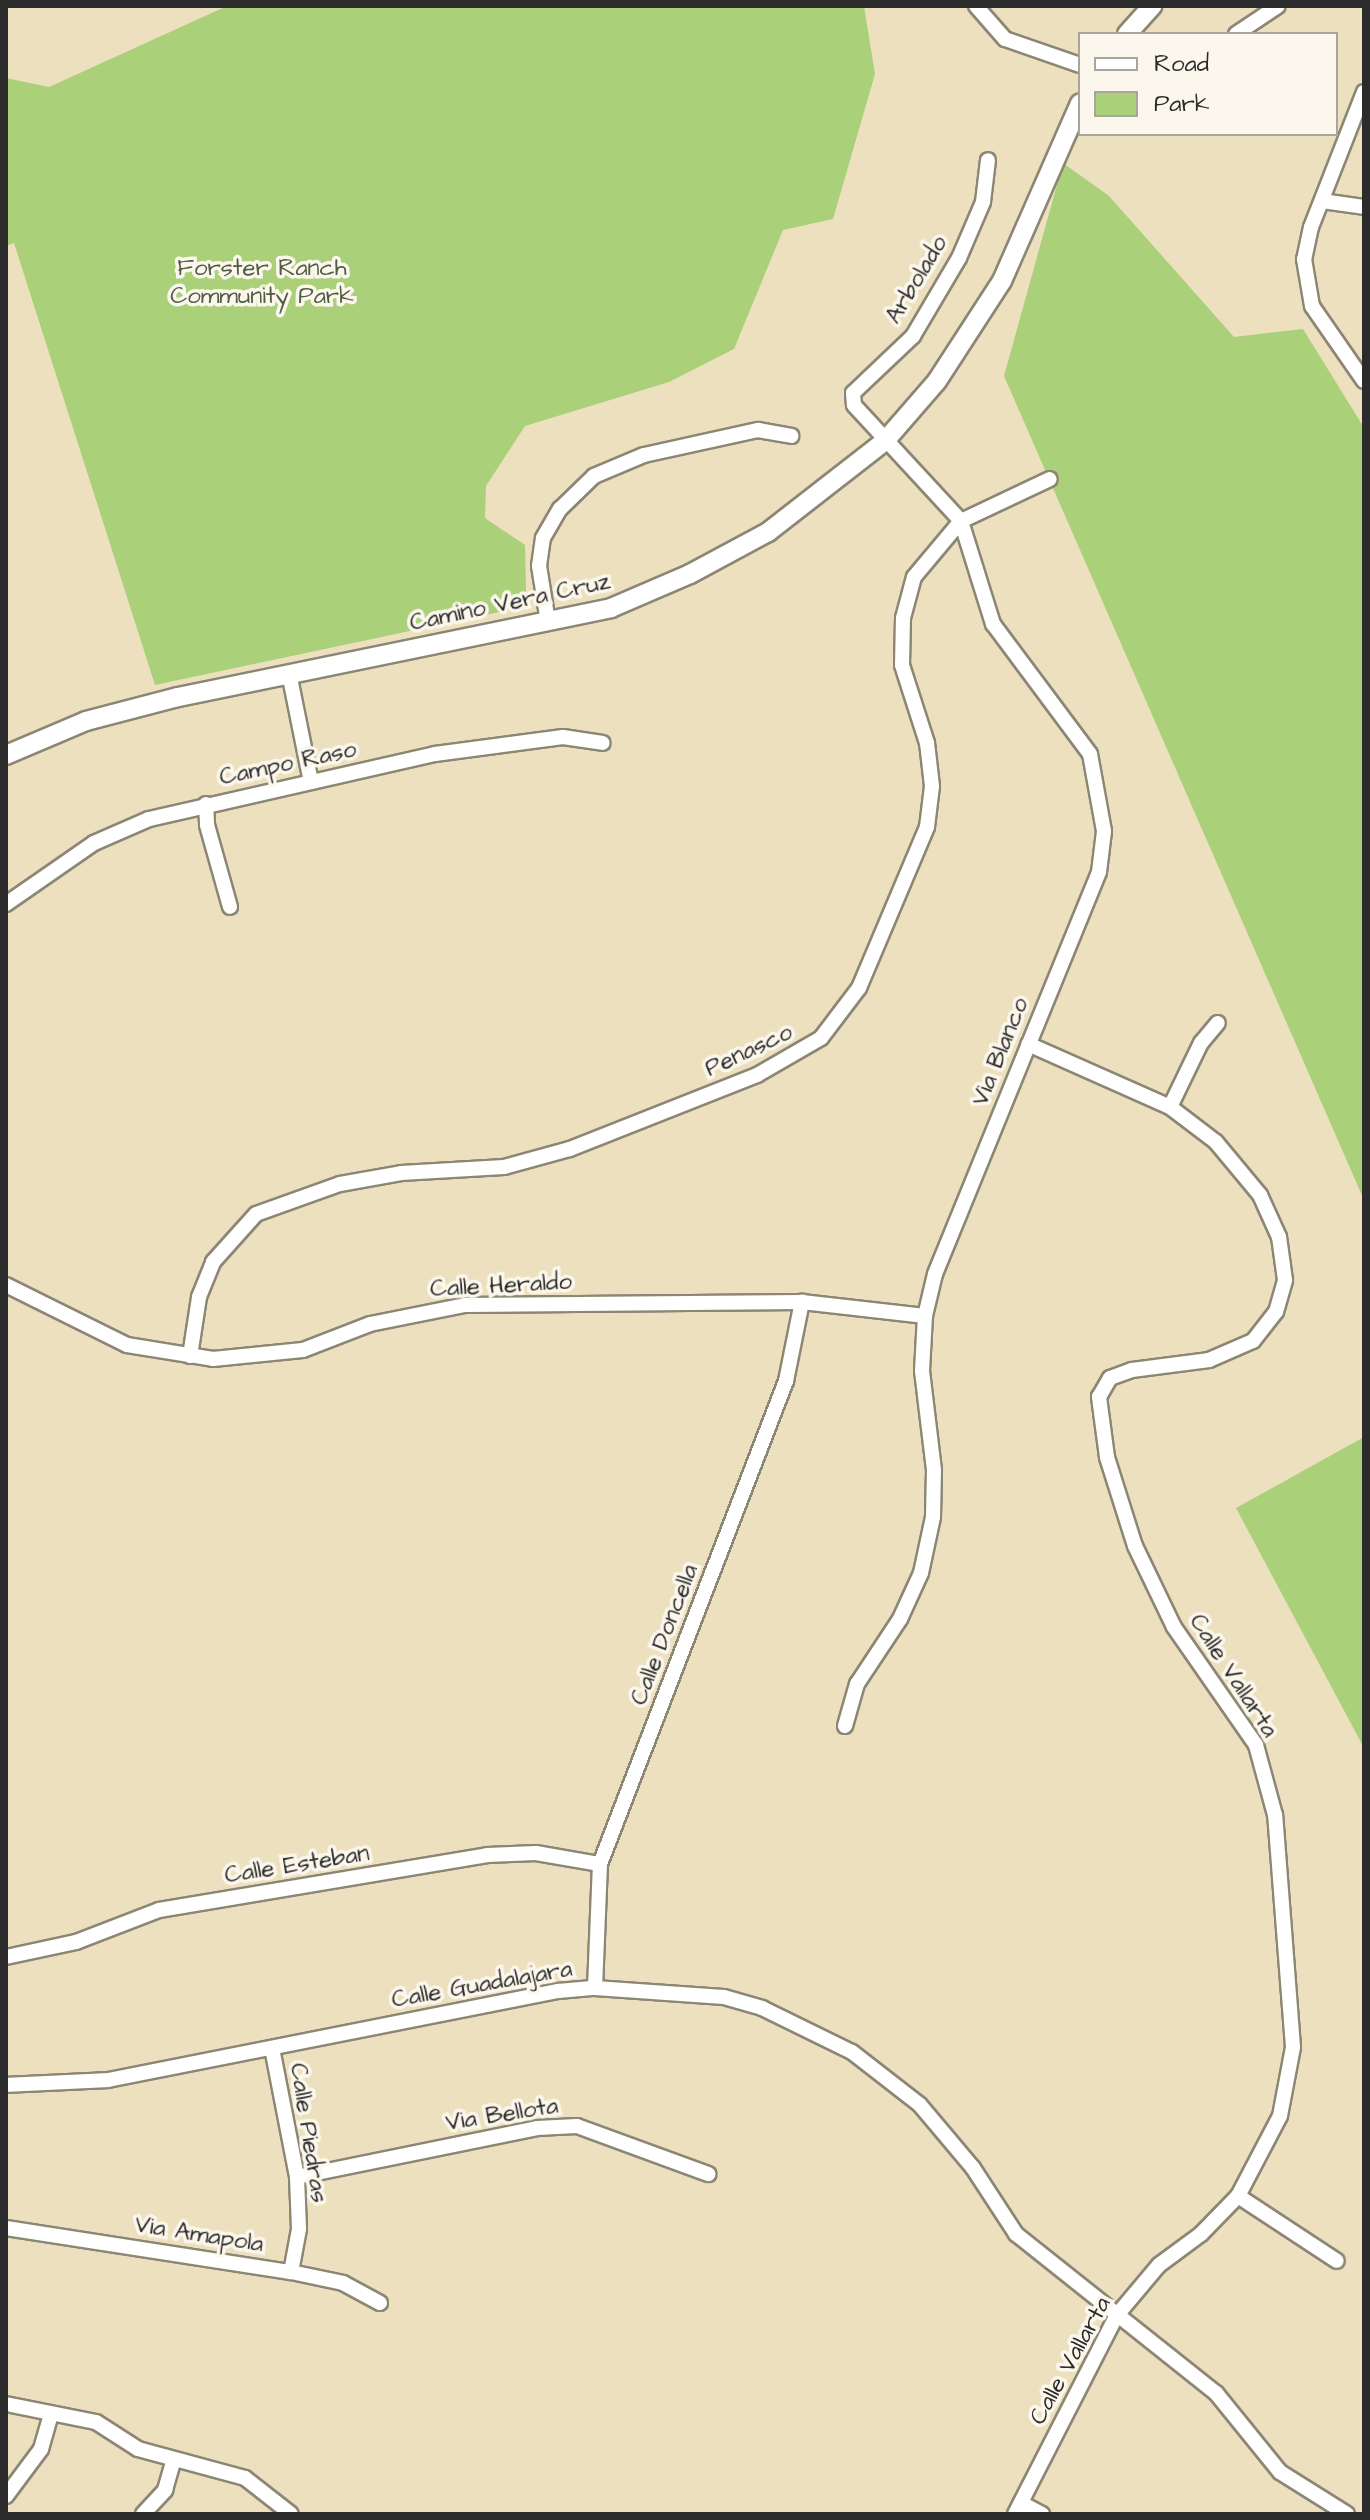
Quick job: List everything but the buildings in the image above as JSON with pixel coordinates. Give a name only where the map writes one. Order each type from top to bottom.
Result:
[{"type":"main road","points":[[1129,32],[1152,6]]},
{"type":"main road","name":"Camino Vera Cruz","points":[[6,755],[86,721],[289,673],[611,608],[690,574],[768,532],[885,441],[937,381],[1002,281],[1078,108]]},
{"type":"street","points":[[976,6],[1005,39],[1078,64]]},
{"type":"street","points":[[1239,32],[1278,6]]},
{"type":"street","points":[[1364,92],[1311,227],[1305,283],[1325,328],[1364,381]]},
{"type":"street","name":"Arbolado","points":[[885,441],[854,405],[853,393],[913,336],[959,258],[983,202],[988,160]]},
{"type":"street","points":[[1322,201],[1364,207]]},
{"type":"street","points":[[548,622],[539,566],[543,538],[560,509],[594,476],[644,455],[758,430],[791,436]]},
{"type":"street","name":"Via Blanco","points":[[845,1726],[857,1684],[900,1619],[921,1573],[933,1517],[934,1470],[922,1371],[925,1316],[935,1274],[1099,872],[1104,831],[1090,754],[993,624],[961,521],[885,441]]},
{"type":"street","name":"Penasco","points":[[190,1356],[199,1297],[213,1262],[256,1214],[340,1184],[401,1173],[504,1167],[570,1149],[757,1075],[821,1038],[859,988],[927,827],[932,786],[927,743],[902,665],[903,618],[921,564],[961,521],[1050,479]]},
{"type":"street","points":[[289,673],[311,782]]},
{"type":"street","name":"Campo Raso","points":[[6,904],[94,843],[149,819],[435,754],[563,737],[603,743]]},
{"type":"street","points":[[206,804],[207,825],[230,907]]},
{"type":"street","points":[[1170,1107],[1201,1043],[1218,1023]]},
{"type":"street","name":"Calle Vallarta","points":[[1018,2509],[1117,2315],[1159,2265],[1201,2234],[1238,2196],[1280,2116],[1293,2047],[1275,1815],[1256,1745],[1174,1627],[1135,1546],[1107,1457],[1099,1397],[1110,1378],[1132,1370],[1209,1360],[1253,1341],[1276,1312],[1285,1280],[1279,1237],[1260,1195],[1216,1142],[1170,1107],[1028,1044]]},
{"type":"street","name":"Calle Heraldo","points":[[6,1285],[127,1345],[190,1356],[267,1357],[303,1350],[370,1324],[465,1305],[802,1302],[925,1316]]},
{"type":"street","name":"Calle Doncella","points":[[595,1988],[600,1864],[786,1381],[802,1302]]},
{"type":"street","name":"Calle Esteban","points":[[6,1957],[76,1942],[159,1910],[487,1855],[536,1853],[600,1864]]},
{"type":"street","name":"Calle Guadalajara","points":[[6,2085],[108,2080],[558,1991],[595,1988],[724,1997],[802,2025],[852,2052],[920,2105],[973,2168],[1016,2234],[1216,2393],[1280,2472],[1347,2514]]},
{"type":"street","name":"Calle Piedras","points":[[272,2048],[297,2177],[299,2229],[291,2272]]},
{"type":"street","name":"Via Bellota","points":[[297,2177],[537,2128],[577,2126],[708,2174]]},
{"type":"street","points":[[1238,2196],[1337,2261]]},
{"type":"street","name":"Via Amapola","points":[[6,2228],[291,2272],[343,2283],[380,2303]]},
{"type":"street","points":[[6,2404],[96,2422],[138,2449],[245,2478],[291,2514]]},
{"type":"street","points":[[6,2496],[41,2449],[51,2414]]},
{"type":"street","points":[[143,2514],[165,2490],[174,2459]]},
{"type":"street","points":[[1018,2509],[1042,2514]]},
{"type":"green space","name":"Forster Ranch Community Park","points":[[227,6],[864,6],[875,74],[833,219],[783,230],[734,349],[669,382],[525,426],[486,486],[485,518],[525,545],[526,591],[514,609],[155,685],[14,243],[6,246],[6,78],[49,87]]},
{"type":"green space","points":[[1063,163],[1109,196],[1234,337],[1303,329],[1363,426],[1364,1200],[1004,376]]},
{"type":"green space","points":[[1364,1437],[1364,1748],[1236,1508]]}]
